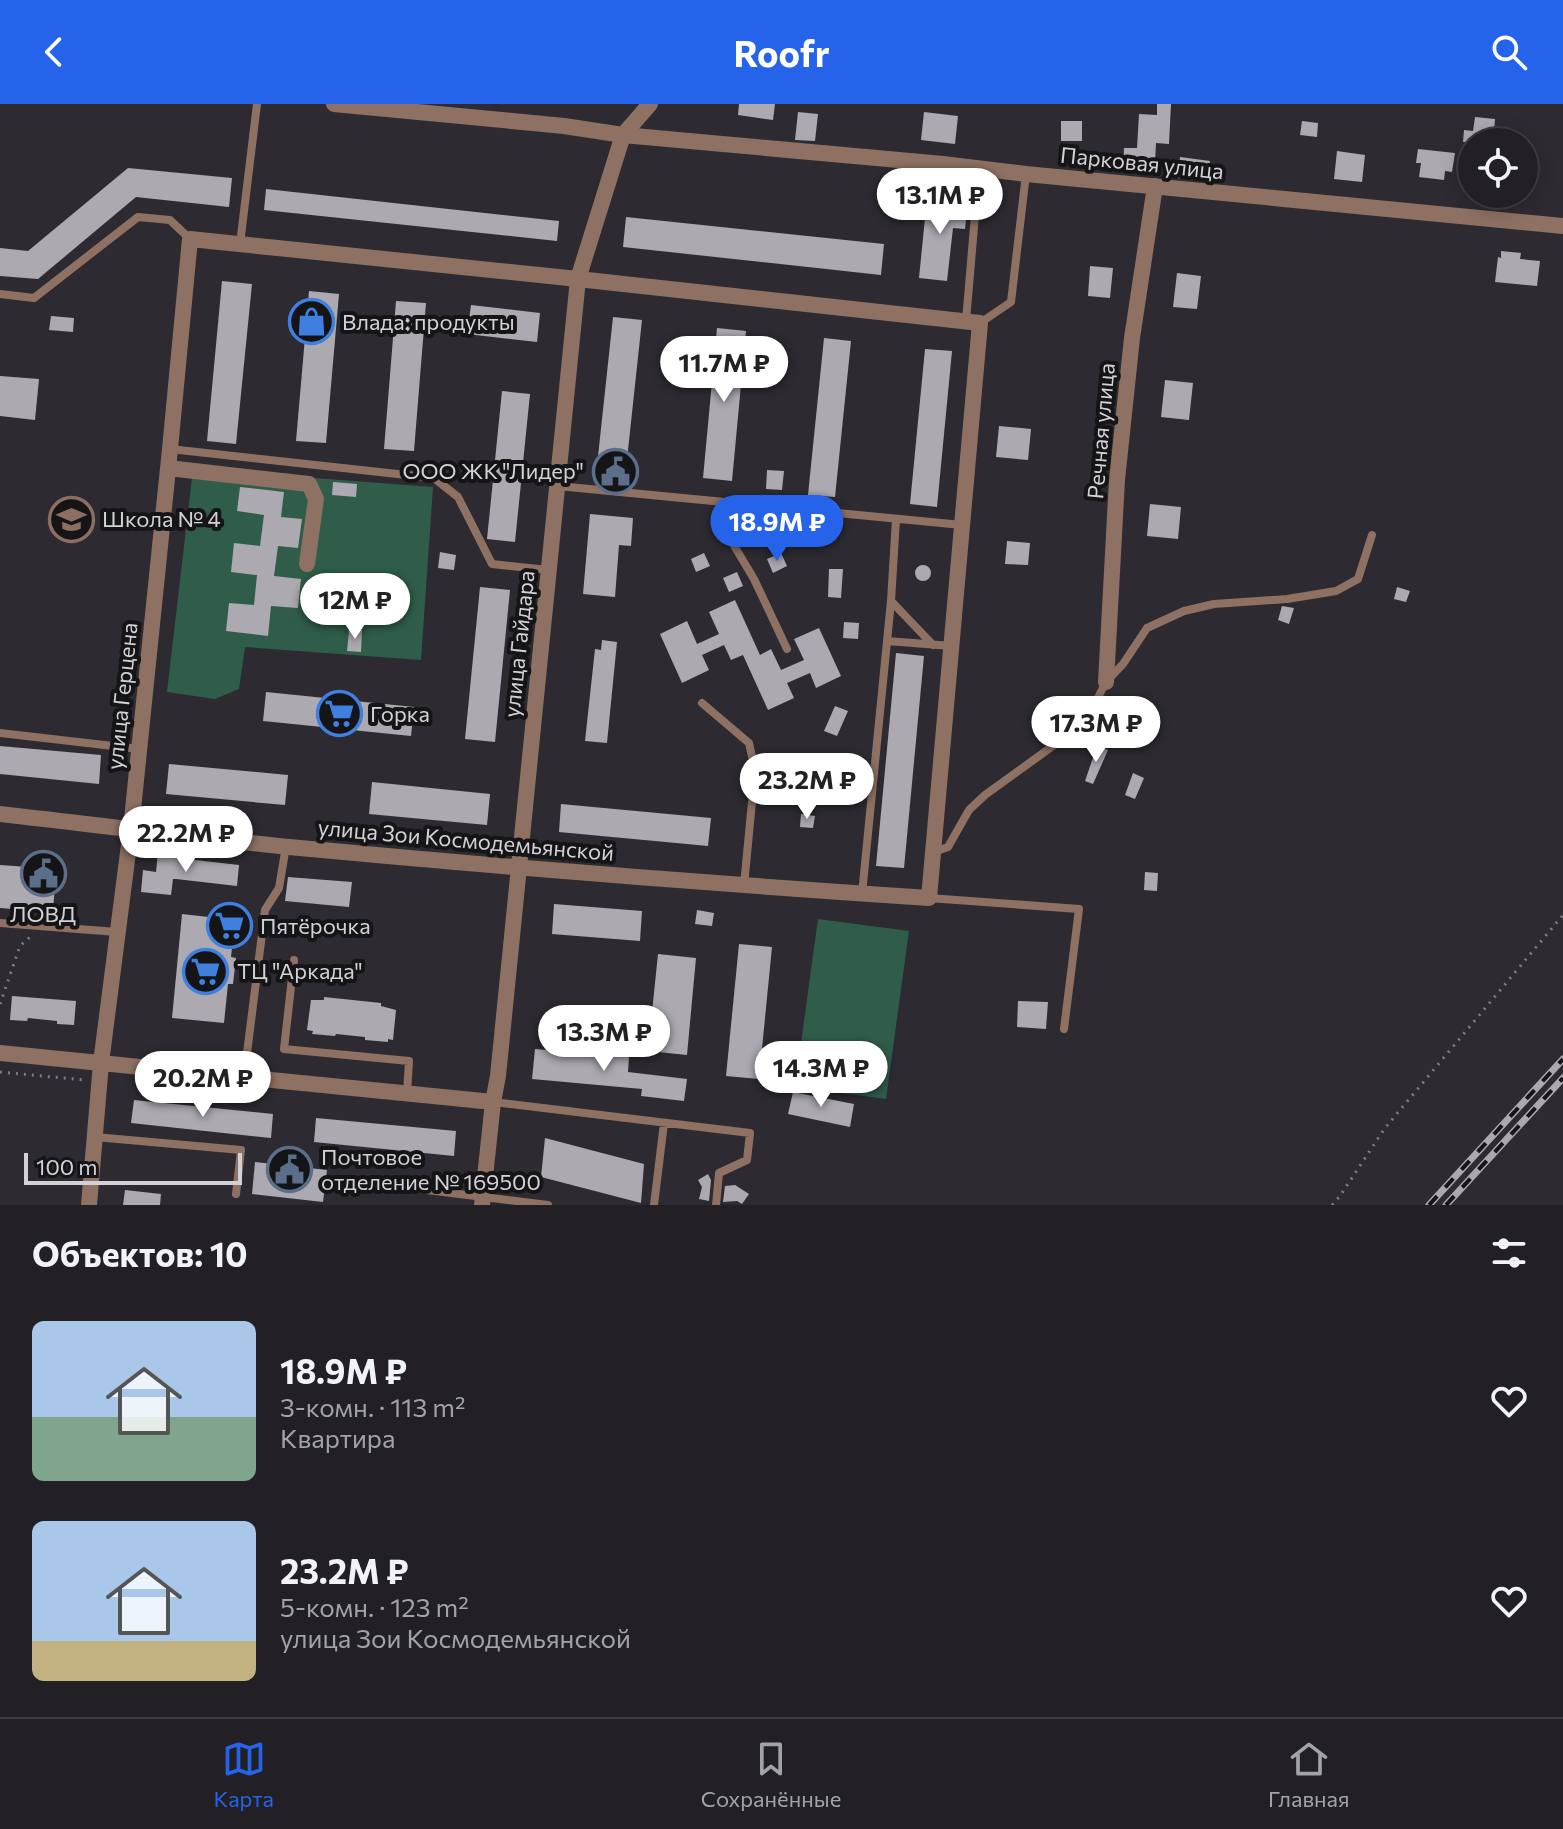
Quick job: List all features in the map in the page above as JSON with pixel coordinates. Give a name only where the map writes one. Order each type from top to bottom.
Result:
[{"type":"street","name":"Парковая улица","points":[[334,104],[1563,226]]},
{"type":"street","name":"улица Гайдара","points":[[482,1201],[498,1076],[578,279],[623,135],[650,104]]},
{"type":"street","name":"Речная улица","points":[[1106,682],[1117,480],[1132,338],[1155,186]]},
{"type":"street","points":[[190,239],[973,322],[962,525],[929,898]]},
{"type":"street","name":"улица Герцена","points":[[89,1205],[101,1063],[131,829],[190,239]]},
{"type":"street","points":[[168,468],[309,484],[316,499],[307,564]]},
{"type":"street","name":"улица Зои Космодемьянской","points":[[0,814],[518,868],[929,898]]},
{"type":"street","points":[[0,1053],[493,1102]]},
{"type":"lane","points":[[240,244],[257,104]]},
{"type":"lane","points":[[979,167],[973,322],[1011,302],[1026,174]]},
{"type":"lane","points":[[0,294],[34,298],[138,217],[170,220],[190,239]]},
{"type":"lane","points":[[170,449],[434,478],[458,497],[492,564],[549,570]]},
{"type":"lane","points":[[558,486],[962,525]]},
{"type":"lane","points":[[728,503],[726,532],[754,579],[787,649]]},
{"type":"lane","points":[[862,894],[891,601],[896,519]]},
{"type":"lane","points":[[933,852],[948,847],[969,810],[985,795],[1075,730],[1090,713],[1106,682],[1123,664],[1147,628],[1184,611],[1214,604],[1287,599],[1336,591],[1358,579],[1372,535]]},
{"type":"lane","points":[[891,601],[933,645]]},
{"type":"lane","points":[[887,641],[952,646]]},
{"type":"lane","points":[[702,703],[749,743],[755,771],[743,886]]},
{"type":"lane","points":[[0,733],[139,749]]},
{"type":"lane","points":[[244,1077],[265,910],[279,888],[286,846]]},
{"type":"lane","points":[[929,898],[1079,909],[1064,1029]]},
{"type":"lane","points":[[0,923],[118,932]]},
{"type":"lane","points":[[294,960],[284,1049],[409,1061],[407,1094]]},
{"type":"lane","points":[[493,1102],[750,1133],[747,1160],[719,1173],[716,1205]]},
{"type":"lane","points":[[654,1205],[664,1123]]},
{"type":"lane","points":[[95,1137],[241,1150],[236,1194]]},
{"type":"lane","points":[[345,1180],[482,1201],[548,1205]]},
{"type":"path","points":[[1332,1205],[1385,1128],[1563,915]]},
{"type":"path","points":[[0,1004],[20,946],[41,927]]},
{"type":"path","points":[[0,1072],[100,1082]]},
{"type":"green space","points":[[193,469],[433,487],[421,660],[245,647],[239,689],[215,699],[167,692]]},
{"type":"green space","points":[[818,919],[909,931],[886,1099],[795,1087]]},
{"type":"building","points":[[739,104],[775,104],[773,120],[738,115]]},
{"type":"building","points":[[1157,104],[1171,104],[1169,144],[1156,143],[1155,163],[1146,162],[1145,173],[1123,172],[1124,148],[1137,148],[1139,114],[1157,115]]},
{"type":"building","points":[[798,112],[818,114],[815,141],[795,140]]},
{"type":"building","points":[[924,112],[958,116],[955,144],[921,140]]},
{"type":"building","points":[[1475,117],[1495,119],[1494,128],[1473,128]]},
{"type":"building","points":[[1061,121],[1082,121],[1082,141],[1061,141]]},
{"type":"building","points":[[1302,121],[1318,123],[1317,137],[1300,135]]},
{"type":"building","points":[[1418,149],[1455,153],[1452,172],[1445,171],[1444,180],[1419,177],[1421,163],[1416,163]]},
{"type":"building","points":[[1337,151],[1365,155],[1362,182],[1334,179]]},
{"type":"building","points":[[1180,157],[1210,161],[1208,181],[1178,178]]},
{"type":"building","points":[[128,168],[232,178],[229,207],[136,197],[38,279],[0,276],[0,248],[28,251]]},
{"type":"building","points":[[266,189],[559,221],[557,241],[264,210]]},
{"type":"building","points":[[927,198],[968,202],[965,229],[953,228],[947,281],[919,278]]},
{"type":"building","points":[[626,217],[884,244],[881,275],[623,247]]},
{"type":"building","points":[[1501,251],[1521,253],[1520,259],[1540,261],[1537,286],[1495,282]]},
{"type":"building","points":[[1090,266],[1113,268],[1110,298],[1088,296]]},
{"type":"building","points":[[1177,273],[1201,276],[1197,309],[1173,307]]},
{"type":"building","points":[[222,281],[252,284],[236,444],[207,441]]},
{"type":"building","points":[[309,291],[339,294],[326,443],[296,441]]},
{"type":"building","points":[[396,301],[426,303],[414,451],[384,449]]},
{"type":"building","points":[[471,305],[540,313],[537,342],[467,334]]},
{"type":"building","points":[[51,316],[74,318],[73,332],[49,330]]},
{"type":"building","points":[[613,317],[642,320],[625,478],[596,475]]},
{"type":"building","points":[[717,328],[746,331],[732,481],[703,478]]},
{"type":"building","points":[[824,338],[851,341],[835,497],[808,495]]},
{"type":"building","points":[[925,349],[952,351],[937,507],[910,504]]},
{"type":"building","points":[[0,376],[39,379],[35,420],[0,416]]},
{"type":"building","points":[[1165,380],[1193,383],[1189,420],[1161,417]]},
{"type":"building","points":[[502,391],[530,394],[515,542],[487,539]]},
{"type":"building","points":[[999,426],[1031,429],[1028,460],[996,457]]},
{"type":"building","points":[[767,470],[784,471],[782,490],[766,489]]},
{"type":"building","points":[[333,482],[357,484],[356,497],[332,495]]},
{"type":"building","points":[[240,487],[284,492],[281,517],[302,519],[298,548],[278,546],[274,576],[301,579],[298,608],[271,606],[268,636],[226,631],[229,603],[254,605],[257,575],[231,572],[234,543],[260,546],[264,515],[237,511]]},
{"type":"building","points":[[1150,504],[1181,507],[1178,539],[1147,536]]},
{"type":"building","points":[[590,514],[633,518],[631,546],[619,545],[615,597],[583,594]]},
{"type":"building","points":[[1007,541],[1030,543],[1028,565],[1005,564]]},
{"type":"building","points":[[440,552],[456,555],[454,570],[438,568]]},
{"type":"building","points":[[704,553],[710,566],[696,572],[691,559]]},
{"type":"building","points":[[781,553],[787,566],[773,573],[767,559]]},
{"type":"building","points":[[923,565],[931,573],[923,581],[915,573]]},
{"type":"building","points":[[829,569],[843,569],[841,598],[828,597]]},
{"type":"building","points":[[737,572],[743,586],[729,592],[723,578]]},
{"type":"building","points":[[480,587],[510,590],[495,742],[465,739]]},
{"type":"building","points":[[1397,587],[1410,591],[1406,602],[1394,599]]},
{"type":"building","points":[[735,600],[760,655],[771,649],[781,670],[804,660],[794,639],[819,628],[841,676],[816,688],[810,673],[787,683],[794,698],[768,710],[743,655],[731,660],[724,645],[702,655],[709,670],[682,683],[660,634],[687,621],[697,644],[719,634],[709,612]]},
{"type":"building","points":[[1282,606],[1294,608],[1289,624],[1278,620]]},
{"type":"building","points":[[844,622],[859,623],[858,639],[843,638]]},
{"type":"building","points":[[349,630],[362,630],[361,652],[347,651]]},
{"type":"building","points":[[602,640],[617,642],[607,743],[585,741],[595,649],[601,650]]},
{"type":"building","points":[[896,653],[924,656],[904,868],[876,866]]},
{"type":"building","points":[[266,692],[414,707],[411,736],[263,721]]},
{"type":"building","points":[[835,706],[848,711],[837,736],[824,731]]},
{"type":"building","points":[[0,746],[101,755],[99,784],[0,774]]},
{"type":"building","points":[[1097,746],[1108,750],[1093,784],[1085,781]]},
{"type":"building","points":[[809,758],[823,759],[819,787],[806,785]]},
{"type":"building","points":[[169,764],[288,775],[285,805],[166,794]]},
{"type":"building","points":[[1133,773],[1144,778],[1135,799],[1125,795]]},
{"type":"building","points":[[372,782],[490,794],[487,825],[369,814]]},
{"type":"building","points":[[561,804],[711,818],[708,846],[559,832]]},
{"type":"building","points":[[801,814],[815,816],[813,828],[800,827]]},
{"type":"building","points":[[158,852],[179,855],[178,858],[239,865],[237,886],[173,879],[171,895],[141,892],[143,870],[156,872]]},
{"type":"building","points":[[0,865],[56,869],[53,912],[0,908]]},
{"type":"building","points":[[1145,872],[1158,873],[1157,891],[1144,890]]},
{"type":"building","points":[[288,877],[352,882],[349,907],[285,901]]},
{"type":"building","points":[[554,904],[642,911],[640,941],[552,934]]},
{"type":"building","points":[[697,910],[714,913],[712,926],[695,924]]},
{"type":"building","name":"ТЦ \"Аркада\"","points":[[182,914],[235,920],[231,957],[236,958],[233,984],[228,984],[224,1023],[172,1018]]},
{"type":"building","points":[[739,944],[772,947],[759,1079],[726,1076]]},
{"type":"building","points":[[658,954],[696,958],[687,1055],[648,1051]]},
{"type":"building","points":[[12,996],[76,1001],[74,1025],[28,1018],[27,1021],[10,1020]]},
{"type":"building","points":[[324,997],[381,1003],[381,1006],[396,1010],[393,1040],[312,1034],[313,1031],[307,1030],[311,1000],[324,1000]]},
{"type":"building","points":[[1018,1001],[1048,1002],[1046,1029],[1017,1027]]},
{"type":"building","points":[[535,1049],[629,1057],[628,1072],[687,1079],[684,1101],[641,1096],[642,1089],[532,1079]]},
{"type":"building","points":[[793,1092],[854,1104],[850,1127],[788,1114]]},
{"type":"building","points":[[134,1100],[273,1114],[271,1138],[131,1123]]},
{"type":"building","points":[[316,1118],[456,1131],[454,1156],[314,1142]]},
{"type":"building","points":[[545,1138],[644,1164],[641,1203],[541,1177]]},
{"type":"building","points":[[255,1162],[327,1170],[323,1202],[252,1194]]},
{"type":"building","points":[[708,1174],[711,1180],[709,1201],[699,1199],[702,1187],[698,1180]]},
{"type":"building","points":[[735,1185],[749,1194],[742,1204],[737,1201],[723,1202],[725,1186]]},
{"type":"building","points":[[125,1190],[161,1194],[160,1205],[123,1205]]},
{"type":"railway","points":[[1429,1205],[1563,1059]]},
{"type":"railway","points":[[1446,1205],[1563,1078]]},
{"type":"place","name":"Влада: продукты","points":[[311,322]]},
{"type":"place","name":"ООО ЖК \"Лидер\"","points":[[615,471]]},
{"type":"place","name":"Школа № 4","points":[[71,519]]},
{"type":"place","name":"Горка","points":[[339,714]]},
{"type":"place","name":"ЛОВД","points":[[43,873]]},
{"type":"place","name":"Пятёрочка","points":[[229,926]]},
{"type":"place","name":"ТЦ \"Аркада\"","points":[[206,971]]},
{"type":"place","name":"Почтовое отделение № 169500","points":[[290,1170]]}]
